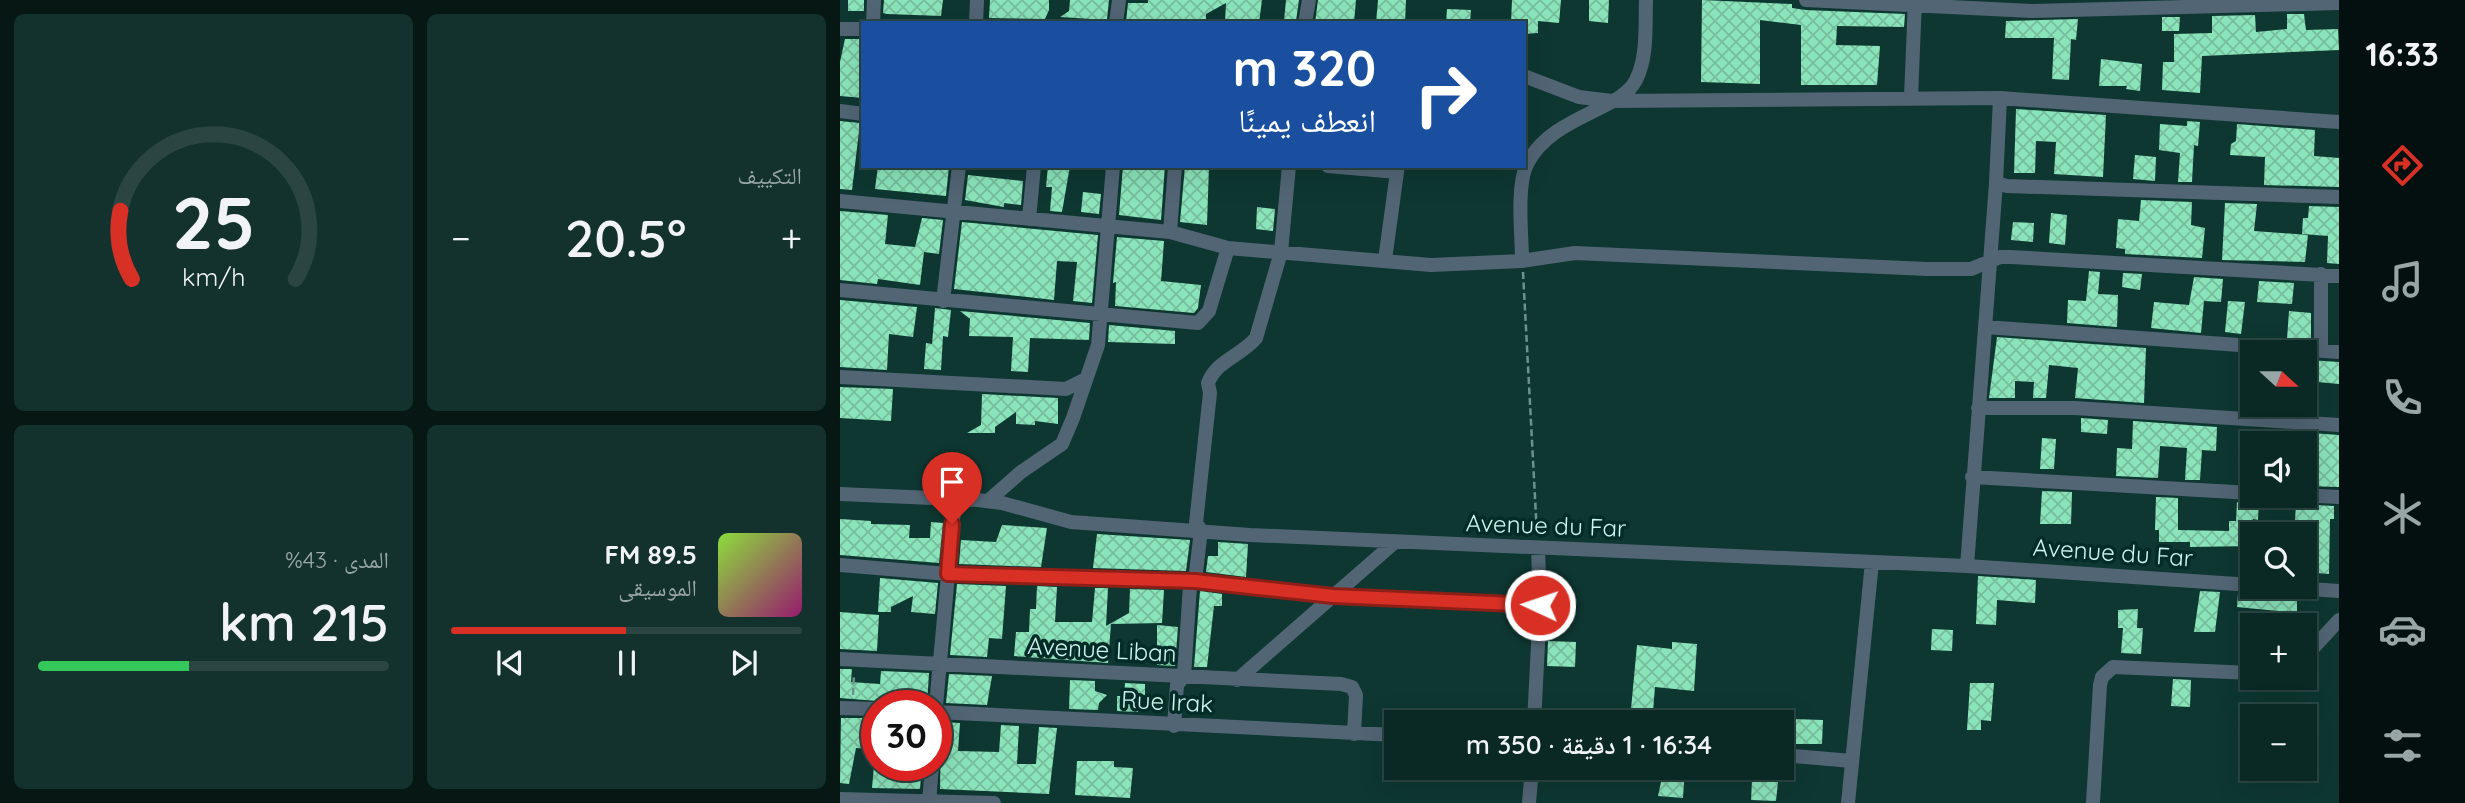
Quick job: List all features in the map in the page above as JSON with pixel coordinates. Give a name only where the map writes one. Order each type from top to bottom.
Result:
[{"type":"street","points":[[873,21],[874,0]]},
{"type":"street","points":[[976,21],[978,0]]},
{"type":"street","points":[[1116,21],[1119,0]]},
{"type":"street","points":[[1306,21],[1309,0]]},
{"type":"street","points":[[1526,166],[1556,131],[1633,87],[1642,66],[1646,0]]},
{"type":"street","points":[[1806,0],[1915,2],[2032,11],[2339,3]]},
{"type":"street","points":[[1911,98],[1915,2]]},
{"type":"street","points":[[840,29],[861,29]]},
{"type":"street","points":[[1526,77],[1579,97],[1612,101],[2000,98],[2339,122]]},
{"type":"street","points":[[1967,566],[1991,263],[2000,98]]},
{"type":"street","points":[[840,111],[861,114]]},
{"type":"street","points":[[943,301],[959,168]]},
{"type":"street","points":[[1029,219],[1034,168]]},
{"type":"street","points":[[988,501],[1021,472],[1062,444],[1098,345],[1113,168]]},
{"type":"street","points":[[1170,232],[1175,168]]},
{"type":"street","points":[[1174,726],[1177,685],[1184,676],[1190,586],[1195,581],[1201,530],[1196,523],[1210,393],[1208,383],[1219,365],[1248,348],[1256,338],[1281,252],[1289,168]]},
{"type":"street","points":[[1374,168],[1397,169],[1385,260]]},
{"type":"street","points":[[1522,261],[1522,187],[1526,168]]},
{"type":"street","points":[[1996,183],[2007,186],[2339,197]]},
{"type":"street","points":[[840,201],[1170,232],[1227,248],[1431,265],[1522,261],[1575,253],[1927,269],[1971,268],[1991,263],[2000,257],[2070,258],[2339,276]]},
{"type":"street","points":[[840,290],[1198,323],[1209,311],[1227,248]]},
{"type":"street","points":[[2321,274],[2321,350]]},
{"type":"street","points":[[1985,327],[2339,352]]},
{"type":"street","points":[[840,377],[1066,389],[1084,380]]},
{"type":"street","points":[[1978,408],[2075,408],[2339,425]]},
{"type":"street","points":[[1972,477],[2240,492]]},
{"type":"street","name":"Avenue du Far","points":[[840,495],[988,501],[1071,522],[1395,542],[1967,566],[2240,584]]},
{"type":"street","points":[[2317,496],[2339,498]]},
{"type":"street","points":[[937,690],[955,499]]},
{"type":"street","points":[[1237,680],[1395,542]]},
{"type":"street","points":[[1535,710],[1540,605],[1538,548]]},
{"type":"street","points":[[1848,803],[1872,562]]},
{"type":"street","points":[[840,565],[948,574],[1195,581],[1333,596],[1540,605]]},
{"type":"street","points":[[2317,589],[2339,591]]},
{"type":"street","points":[[2317,644],[2339,620]]},
{"type":"street","name":"Avenue Liban","points":[[840,659],[1341,684],[1352,687],[1356,695],[1353,734]]},
{"type":"street","points":[[2094,803],[2100,685],[2102,677],[2113,667],[2240,672]]},
{"type":"street","name":"Rue Irak","points":[[952,713],[1384,735]]},
{"type":"street","points":[[1794,756],[1852,761]]},
{"type":"street","points":[[1529,803],[1531,780]]},
{"type":"street","points":[[929,801],[931,781]]},
{"type":"street","points":[[840,799],[994,803]]},
{"type":"path","points":[[1522,261],[1538,548]]},
{"type":"path","points":[[846,708],[855,660]]},
{"type":"building","points":[[848,0],[864,0],[864,11],[848,11]]},
{"type":"building","points":[[884,0],[943,0],[941,16],[883,13]]},
{"type":"building","points":[[990,0],[1049,0],[1049,10],[1045,19],[989,18]]},
{"type":"building","points":[[1070,0],[1109,0],[1107,20],[1060,17],[1069,11]]},
{"type":"building","points":[[1148,0],[1262,0],[1259,21],[1225,21],[1226,3],[1206,14],[1206,21],[1126,21],[1128,3],[1148,3]]},
{"type":"building","points":[[1286,0],[1299,0],[1296,21],[1284,21]]},
{"type":"building","points":[[1318,0],[1356,0],[1354,21],[1315,21]]},
{"type":"building","points":[[1378,0],[1406,0],[1405,21],[1376,21]]},
{"type":"building","points":[[1512,0],[1561,0],[1559,23],[1538,21],[1538,33],[1526,34],[1526,21],[1511,21]]},
{"type":"building","points":[[1589,0],[1609,0],[1608,23],[1589,21]]},
{"type":"building","points":[[1702,0],[1792,4],[1792,8],[1806,10],[1905,14],[1904,27],[1837,26],[1836,45],[1880,46],[1877,85],[1801,85],[1801,25],[1760,20],[1760,84],[1701,82]]},
{"type":"building","points":[[1447,9],[1471,10],[1470,21],[1446,21]]},
{"type":"building","points":[[2287,14],[2304,14],[2306,30],[2338,29],[2339,50],[2202,56],[2200,93],[2162,90],[2163,62],[2174,62],[2174,34],[2212,33],[2212,16],[2255,15],[2256,32],[2287,29]]},
{"type":"building","points":[[2162,17],[2180,17],[2179,31],[2162,31]]},
{"type":"building","points":[[2078,19],[2076,40],[2071,39],[2069,80],[2052,79],[2054,38],[2005,38],[2006,21]]},
{"type":"building","points":[[845,39],[861,39],[861,98],[840,96],[840,62]]},
{"type":"building","points":[[2101,59],[2142,64],[2140,91],[2126,89],[2127,86],[2099,86]]},
{"type":"building","points":[[2016,109],[2106,115],[2103,177],[2054,174],[2056,142],[2036,141],[2035,173],[2014,173]]},
{"type":"building","points":[[840,121],[860,123],[852,190],[840,189]]},
{"type":"building","points":[[2187,121],[2200,122],[2198,146],[2194,145],[2192,182],[2178,182],[2180,153],[2159,150],[2160,124],[2187,126]]},
{"type":"building","points":[[2237,124],[2315,130],[2314,156],[2339,158],[2339,187],[2264,185],[2265,157],[2230,155],[2231,144],[2236,141]]},
{"type":"building","points":[[2135,155],[2156,157],[2155,181],[2133,179]]},
{"type":"building","points":[[878,168],[949,168],[946,196],[875,189]]},
{"type":"building","points":[[1048,168],[1070,168],[1062,212],[1050,211],[1052,187],[1046,187]]},
{"type":"building","points":[[1123,168],[1165,168],[1161,220],[1119,215]]},
{"type":"building","points":[[1185,168],[1209,168],[1207,225],[1180,222]]},
{"type":"building","points":[[968,175],[1023,181],[1021,205],[1004,203],[1004,207],[965,200]]},
{"type":"building","points":[[1083,192],[1101,194],[1099,214],[1081,212]]},
{"type":"building","points":[[2141,200],[2192,202],[2191,225],[2205,228],[2202,258],[2125,254],[2125,249],[2116,248],[2118,219],[2139,221]]},
{"type":"building","points":[[2225,203],[2257,204],[2254,231],[2308,235],[2305,262],[2222,260]]},
{"type":"building","points":[[2309,206],[2339,207],[2339,264],[2327,263],[2328,236],[2302,234],[2303,218],[2308,218]]},
{"type":"building","points":[[1257,207],[1275,209],[1273,231],[1256,229]]},
{"type":"building","points":[[840,211],[888,215],[885,244],[915,247],[922,218],[943,220],[939,254],[924,252],[920,285],[878,279],[877,284],[840,280]]},
{"type":"building","points":[[2051,213],[2067,215],[2065,245],[2049,243]]},
{"type":"building","points":[[962,222],[1098,235],[1092,303],[1073,301],[1077,262],[1057,261],[1054,300],[954,289]]},
{"type":"building","points":[[2013,222],[2034,223],[2033,242],[2011,240]]},
{"type":"building","points":[[1117,237],[1164,241],[1161,281],[1201,285],[1198,308],[1194,313],[1115,306],[1116,282],[1113,283]]},
{"type":"building","points":[[2089,271],[2100,272],[2098,294],[2118,295],[2117,327],[2067,323],[2068,300],[2086,301]]},
{"type":"building","points":[[2123,273],[2142,274],[2140,290],[2122,287]]},
{"type":"building","points":[[2194,277],[2223,279],[2221,302],[2204,301],[2201,333],[2151,328],[2154,302],[2189,305]]},
{"type":"building","points":[[2259,281],[2294,283],[2292,304],[2257,302]]},
{"type":"building","points":[[840,300],[917,307],[913,337],[889,334],[887,370],[840,367]]},
{"type":"building","points":[[2228,301],[2245,302],[2241,334],[2225,332]]},
{"type":"building","points":[[935,308],[951,310],[948,337],[943,336],[941,370],[924,369],[926,343],[932,344]]},
{"type":"building","points":[[960,311],[1090,323],[1089,340],[1030,338],[1028,372],[1011,371],[1013,337],[969,336],[970,319]]},
{"type":"building","points":[[2289,311],[2311,313],[2311,340],[2287,339]]},
{"type":"building","points":[[1109,325],[1175,331],[1175,344],[1108,342]]},
{"type":"building","points":[[1997,337],[2146,348],[2144,403],[2075,398],[2078,368],[2049,365],[2046,398],[2033,398],[2034,382],[2015,381],[2015,398],[1989,398]]},
{"type":"building","points":[[2317,361],[2339,362],[2339,384],[2317,382]]},
{"type":"building","points":[[840,387],[893,389],[891,421],[840,418]]},
{"type":"building","points":[[982,394],[1058,398],[1058,424],[1035,421],[1035,425],[1016,424],[1016,412],[995,427],[995,433],[967,433],[981,425]]},
{"type":"building","points":[[2081,418],[2108,420],[2107,434],[2081,432]]},
{"type":"building","points":[[2133,421],[2217,427],[2216,451],[2202,450],[2200,480],[2185,480],[2187,448],[2160,446],[2158,478],[2116,476],[2117,448],[2132,449]]},
{"type":"building","points":[[2317,433],[2339,435],[2339,487],[2317,486]]},
{"type":"building","points":[[2042,438],[2056,439],[2054,469],[2040,469]]},
{"type":"building","points":[[2042,491],[2072,492],[2071,524],[2040,524]]},
{"type":"building","points":[[2156,497],[2178,498],[2178,530],[2229,531],[2229,521],[2236,521],[2237,502],[2240,502],[2240,508],[2259,508],[2258,520],[2240,522],[2240,546],[2190,547],[2190,542],[2159,542],[2159,530],[2155,530]]},
{"type":"building","points":[[2334,506],[2334,519],[2330,519],[2329,574],[2317,573],[2317,522],[2290,522],[2295,520],[2296,508]]},
{"type":"building","points":[[840,519],[871,521],[871,524],[910,525],[909,538],[930,538],[931,522],[943,523],[939,563],[840,555]]},
{"type":"building","points":[[1002,525],[1047,528],[1041,567],[959,564],[961,540],[996,542]]},
{"type":"building","points":[[1097,534],[1190,540],[1186,571],[1093,568]]},
{"type":"building","points":[[1218,542],[1248,544],[1246,577],[1206,572],[1208,556],[1218,556]]},
{"type":"building","points":[[1978,576],[2036,580],[2035,603],[1997,600],[1996,625],[1976,624]]},
{"type":"building","points":[[880,578],[938,583],[935,614],[911,612],[913,596],[891,607],[891,612],[878,612]]},
{"type":"building","points":[[957,584],[1006,586],[1002,639],[989,638],[987,657],[950,655]]},
{"type":"building","points":[[1037,586],[1057,587],[1055,622],[1092,622],[1095,588],[1108,588],[1106,626],[1129,613],[1130,589],[1164,590],[1162,623],[1111,624],[1108,663],[1014,656],[1016,632],[1029,632],[1030,609],[1036,609]]},
{"type":"building","points":[[1200,591],[1222,594],[1222,606],[1214,606],[1207,667],[1194,667]]},
{"type":"building","points":[[2200,591],[2220,592],[2215,632],[2194,632]]},
{"type":"building","points":[[2238,594],[2240,599],[2297,599],[2297,613],[2237,607]]},
{"type":"building","points":[[2138,609],[2137,628],[2143,628],[2141,654],[2121,653],[2123,628],[2118,628],[2118,610]]},
{"type":"building","points":[[840,612],[879,615],[877,651],[840,649]]},
{"type":"building","points":[[1157,625],[1178,627],[1175,666],[1157,665]]},
{"type":"building","points":[[1932,629],[1953,630],[1952,651],[1931,650]]},
{"type":"building","points":[[1548,641],[1576,642],[1575,667],[1547,666]]},
{"type":"building","points":[[1672,642],[1697,644],[1694,691],[1655,687],[1653,710],[1631,709],[1637,645],[1672,649]]},
{"type":"building","points":[[840,669],[852,669],[851,682],[880,684],[881,671],[929,673],[928,690],[861,690],[861,700],[840,698]]},
{"type":"building","points":[[949,674],[992,676],[987,705],[952,703],[952,690],[947,690]]},
{"type":"building","points":[[2173,679],[2191,680],[2190,707],[2171,706]]},
{"type":"building","points":[[1070,680],[1095,681],[1095,691],[1107,695],[1099,703],[1098,710],[1069,709]]},
{"type":"building","points":[[1125,683],[1145,684],[1145,695],[1139,694],[1138,712],[1117,711],[1117,696],[1124,696]]},
{"type":"building","points":[[1970,683],[1994,683],[1991,721],[1981,720],[1981,730],[1967,730]]},
{"type":"building","points":[[841,718],[861,718],[861,748],[856,748],[849,784],[840,783]]},
{"type":"building","points":[[1794,719],[1823,720],[1822,744],[1794,744]]},
{"type":"building","points":[[952,723],[960,723],[958,751],[999,752],[1001,725],[1019,726],[1017,764],[1036,764],[1039,727],[1057,728],[1049,794],[940,789],[940,781],[952,781]]},
{"type":"building","points":[[1077,761],[1114,761],[1114,767],[1133,768],[1130,798],[1075,795]]},
{"type":"building","points":[[1661,780],[1684,780],[1683,798],[1658,796]]},
{"type":"building","points":[[1752,780],[1778,782],[1776,801],[1751,800]]},
{"type":"building","points":[[873,781],[921,781],[920,789],[872,788]]},
{"type":"route","points":[[952,524],[948,574],[1195,581],[1333,596],[1540,605]]}]
